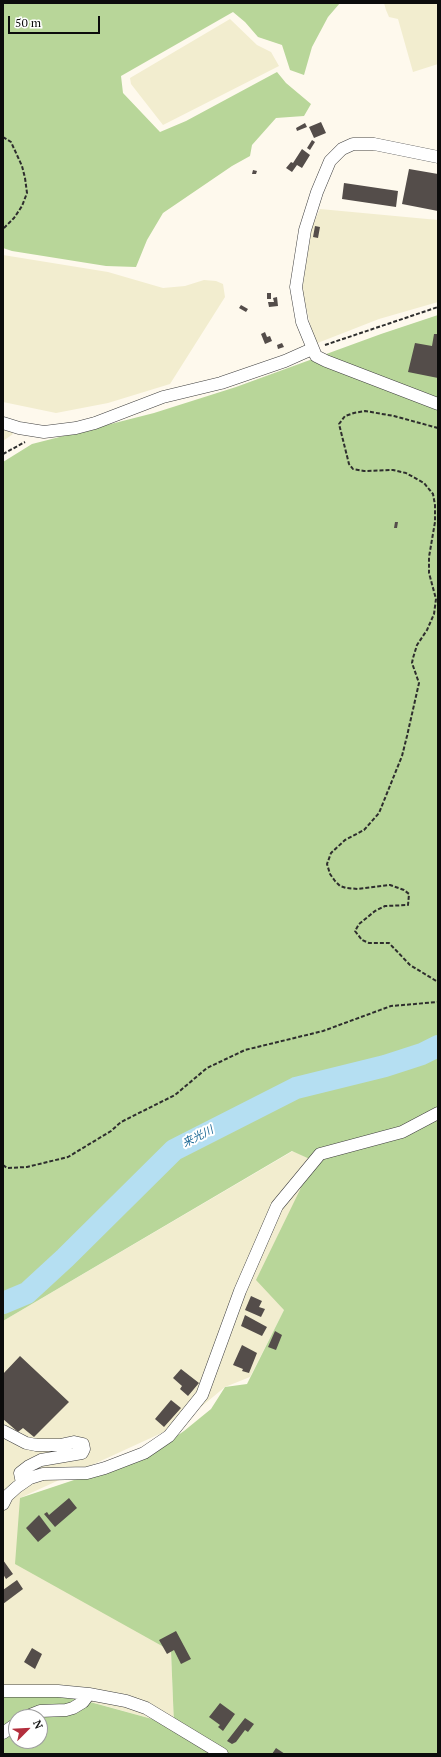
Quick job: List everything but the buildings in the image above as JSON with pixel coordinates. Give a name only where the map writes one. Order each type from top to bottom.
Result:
[{"type":"street","points":[[438,157],[374,144],[353,144],[342,149],[330,161],[317,192],[305,230],[296,287],[302,322],[316,356],[438,404]]},
{"type":"street","points":[[3,423],[18,428],[44,432],[76,428],[96,423],[163,397],[221,383],[285,361],[312,349]]},
{"type":"street","points":[[3,1504],[7,1496],[30,1478],[44,1474],[87,1473],[105,1468],[144,1453],[169,1436],[202,1395],[240,1290],[277,1206],[320,1154],[402,1132],[438,1113]]},
{"type":"street","points":[[3,1431],[26,1443],[36,1445],[60,1445],[74,1442],[82,1444],[84,1449],[82,1453],[41,1460],[29,1466],[20,1473],[22,1483]]},
{"type":"street","points":[[3,1691],[58,1691],[89,1694],[126,1701],[146,1708],[222,1754]]},
{"type":"street","points":[[48,1711],[66,1710],[73,1708],[83,1702],[89,1694]]},
{"type":"path","points":[[3,137],[11,142],[22,166],[27,192],[22,206],[14,218],[3,229]]},
{"type":"path","points":[[312,349],[438,307]]},
{"type":"path","points":[[438,428],[394,416],[366,411],[345,416],[339,424],[349,464],[353,469],[364,471],[393,470],[406,474],[424,483],[433,494],[435,505],[435,522],[431,543],[429,573],[436,599],[434,614],[427,630],[416,646],[412,663],[419,683],[402,756],[380,813],[364,830],[345,840],[331,853],[327,864],[330,874],[340,886],[358,889],[390,885],[404,890],[409,894],[408,905],[385,906],[380,908],[359,924],[355,931],[362,940],[369,943],[389,943],[410,965],[438,982]]},
{"type":"path","points":[[3,454],[26,441]]},
{"type":"path","points":[[3,1165],[7,1168],[27,1166],[68,1157],[121,1122],[175,1095],[207,1068],[245,1050],[323,1031],[391,1006],[438,1002]]},
{"type":"shaded area","points":[[384,3],[438,3],[438,64],[413,72],[398,19],[389,17]]},
{"type":"shaded area","points":[[230,19],[257,45],[271,52],[279,66],[163,125],[131,84],[130,78]]},
{"type":"shaded area","points":[[320,209],[438,220],[438,302],[379,319],[315,344],[302,290],[312,226]]},
{"type":"shaded area","points":[[3,255],[108,272],[163,288],[185,286],[204,280],[216,281],[223,284],[225,297],[170,384],[108,403],[56,413],[3,402]]},
{"type":"shaded area","points":[[3,427],[11,430],[13,434],[3,441]]},
{"type":"shaded area","points":[[293,1151],[314,1161],[284,1310],[250,1377],[225,1387],[179,1425],[20,1498],[171,1651],[174,1725],[73,1697],[3,1691],[3,1321]]},
{"type":"green space","points":[[3,3],[340,3],[328,17],[312,47],[304,75],[290,70],[282,45],[258,37],[245,22],[233,12],[121,76],[123,93],[160,132],[186,121],[277,72],[286,83],[311,104],[304,116],[276,118],[252,145],[250,156],[232,166],[163,213],[147,240],[136,267],[106,266],[12,251],[3,248]]},
{"type":"green space","points":[[438,315],[438,1754],[3,1754],[3,1694],[50,1691],[174,1725],[171,1651],[15,1564],[20,1498],[149,1455],[184,1431],[211,1409],[225,1387],[247,1384],[284,1310],[256,1280],[314,1161],[292,1151],[3,1321],[3,462],[32,444],[154,413],[236,387],[381,334]]},
{"type":"waterway","name":"来光川","points":[[3,1303],[27,1293],[65,1258],[174,1150],[296,1088],[385,1066],[422,1054],[438,1046]]}]
